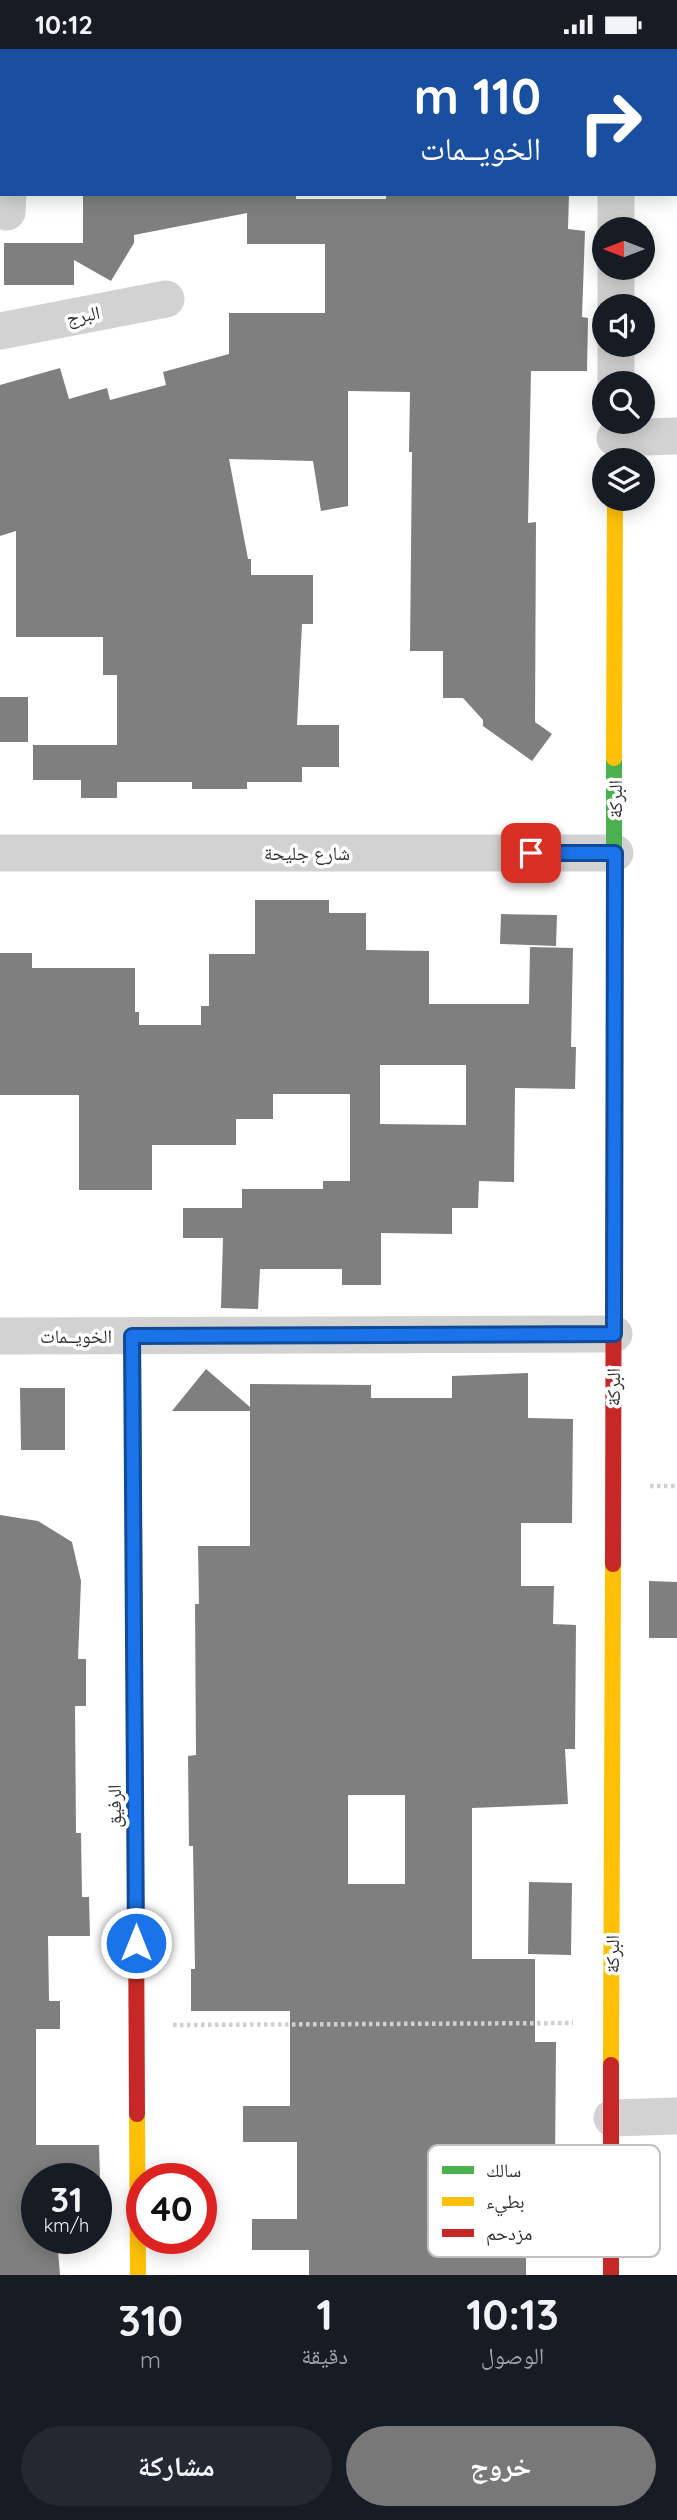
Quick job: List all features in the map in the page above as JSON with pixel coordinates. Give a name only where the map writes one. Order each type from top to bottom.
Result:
[{"type":"street","points":[[616,196],[616,217]]},
{"type":"street","name":"البرج","points":[[0,331],[166,299]]},
{"type":"street","points":[[615,440],[677,436]]},
{"type":"street","name":"البركة","points":[[612,2145],[615,511]]},
{"type":"street","name":"شارع جليحة","points":[[0,853],[615,853]]},
{"type":"street","name":"الخويــمات","points":[[0,1336],[614,1334]]},
{"type":"street","name":"الرفيق","points":[[132,1336],[138,2275]]},
{"type":"street","points":[[612,2118],[677,2116]]},
{"type":"street","name":"البركة","points":[[611,2257],[611,2275]]},
{"type":"path","points":[[137,2026],[612,2023]]},
{"type":"building","points":[[83,196],[296,196],[296,199],[386,199],[386,196],[569,196],[568,229],[585,231],[582,317],[588,318],[587,371],[531,371],[528,523],[536,522],[535,722],[552,734],[532,761],[483,726],[483,720],[463,698],[443,698],[443,651],[410,651],[410,392],[348,391],[348,506],[321,511],[313,461],[229,459],[248,559],[251,559],[251,575],[313,575],[313,624],[302,624],[297,725],[339,725],[339,767],[302,767],[302,782],[247,782],[247,789],[192,789],[192,782],[117,782],[117,798],[81,798],[81,780],[33,780],[33,745],[117,745],[117,675],[103,675],[103,637],[16,637],[16,531],[0,536],[0,385],[60,368],[69,399],[107,388],[110,400],[166,385],[163,372],[229,354],[229,313],[325,313],[325,244],[247,244],[247,213],[134,235],[134,243],[111,281],[74,260],[74,285],[4,285],[4,243],[83,243]]},
{"type":"building","points":[[0,697],[28,697],[28,742],[0,742]]},
{"type":"building","points":[[255,900],[329,900],[329,913],[366,913],[366,950],[429,951],[429,1004],[529,1004],[530,947],[573,948],[571,1047],[576,1047],[575,1089],[515,1088],[514,1182],[479,1181],[478,1208],[452,1208],[452,1234],[381,1233],[381,1285],[342,1285],[342,1269],[260,1269],[258,1309],[221,1308],[223,1238],[183,1238],[183,1208],[242,1208],[242,1189],[323,1189],[323,1181],[350,1181],[350,1094],[273,1094],[273,1119],[236,1119],[236,1145],[152,1145],[152,1190],[79,1190],[79,1095],[0,1095],[0,953],[32,953],[32,968],[135,968],[135,1012],[139,1012],[139,1025],[201,1025],[201,1006],[209,1006],[209,954],[255,954]],"holes":[[[380,1065],[466,1065],[466,1125],[380,1124]]]},
{"type":"building","points":[[501,914],[557,915],[556,946],[500,944]]},
{"type":"building","points":[[206,1369],[250,1407],[250,1384],[371,1385],[371,1398],[452,1398],[452,1376],[528,1373],[528,1418],[573,1419],[572,1523],[521,1523],[521,1586],[554,1586],[553,1624],[576,1625],[575,1749],[565,1749],[568,1804],[472,1808],[472,1959],[535,1959],[535,2042],[556,2042],[555,2145],[428,2145],[428,2257],[526,2257],[526,2275],[309,2275],[309,2250],[252,2250],[252,2219],[297,2219],[297,2142],[243,2142],[243,2106],[290,2106],[290,2011],[191,2011],[191,1969],[195,1969],[188,1756],[196,1755],[195,1604],[199,1604],[198,1546],[250,1546],[250,1411],[172,1411]],"holes":[[[348,1795],[405,1795],[405,1884],[348,1884]]]},
{"type":"building","points":[[20,1388],[65,1388],[65,1450],[21,1450]]},
{"type":"building","points":[[0,1515],[38,1521],[72,1542],[81,1581],[78,1659],[86,1659],[86,1706],[75,1706],[76,1833],[81,1833],[82,1897],[89,1897],[90,1936],[48,1936],[49,2001],[60,2001],[60,2029],[36,2029],[36,2145],[99,2145],[100,2163],[21,2163],[21,2254],[58,2254],[60,2275],[0,2275]]},
{"type":"building","points":[[649,1581],[677,1582],[677,1638],[649,1638]]},
{"type":"building","points":[[529,1882],[572,1883],[571,1955],[528,1954]]},
{"type":"traffic: fast","points":[[614,758],[614,1118]]},
{"type":"traffic: fast","points":[[133,1336],[135,1706]]},
{"type":"traffic: slow","points":[[614,758],[615,511]]},
{"type":"traffic: slow","points":[[611,2065],[613,1564]]},
{"type":"traffic: slow","points":[[137,2114],[138,2275]]},
{"type":"traffic: jam","points":[[613,1564],[614,1118]]},
{"type":"traffic: jam","points":[[135,1706],[137,2114]]},
{"type":"traffic: jam","points":[[611,2065],[611,2145]]},
{"type":"traffic: jam","points":[[611,2257],[611,2275]]},
{"type":"route","points":[[136,1943],[132,1336],[614,1334],[615,853],[531,853]]}]
